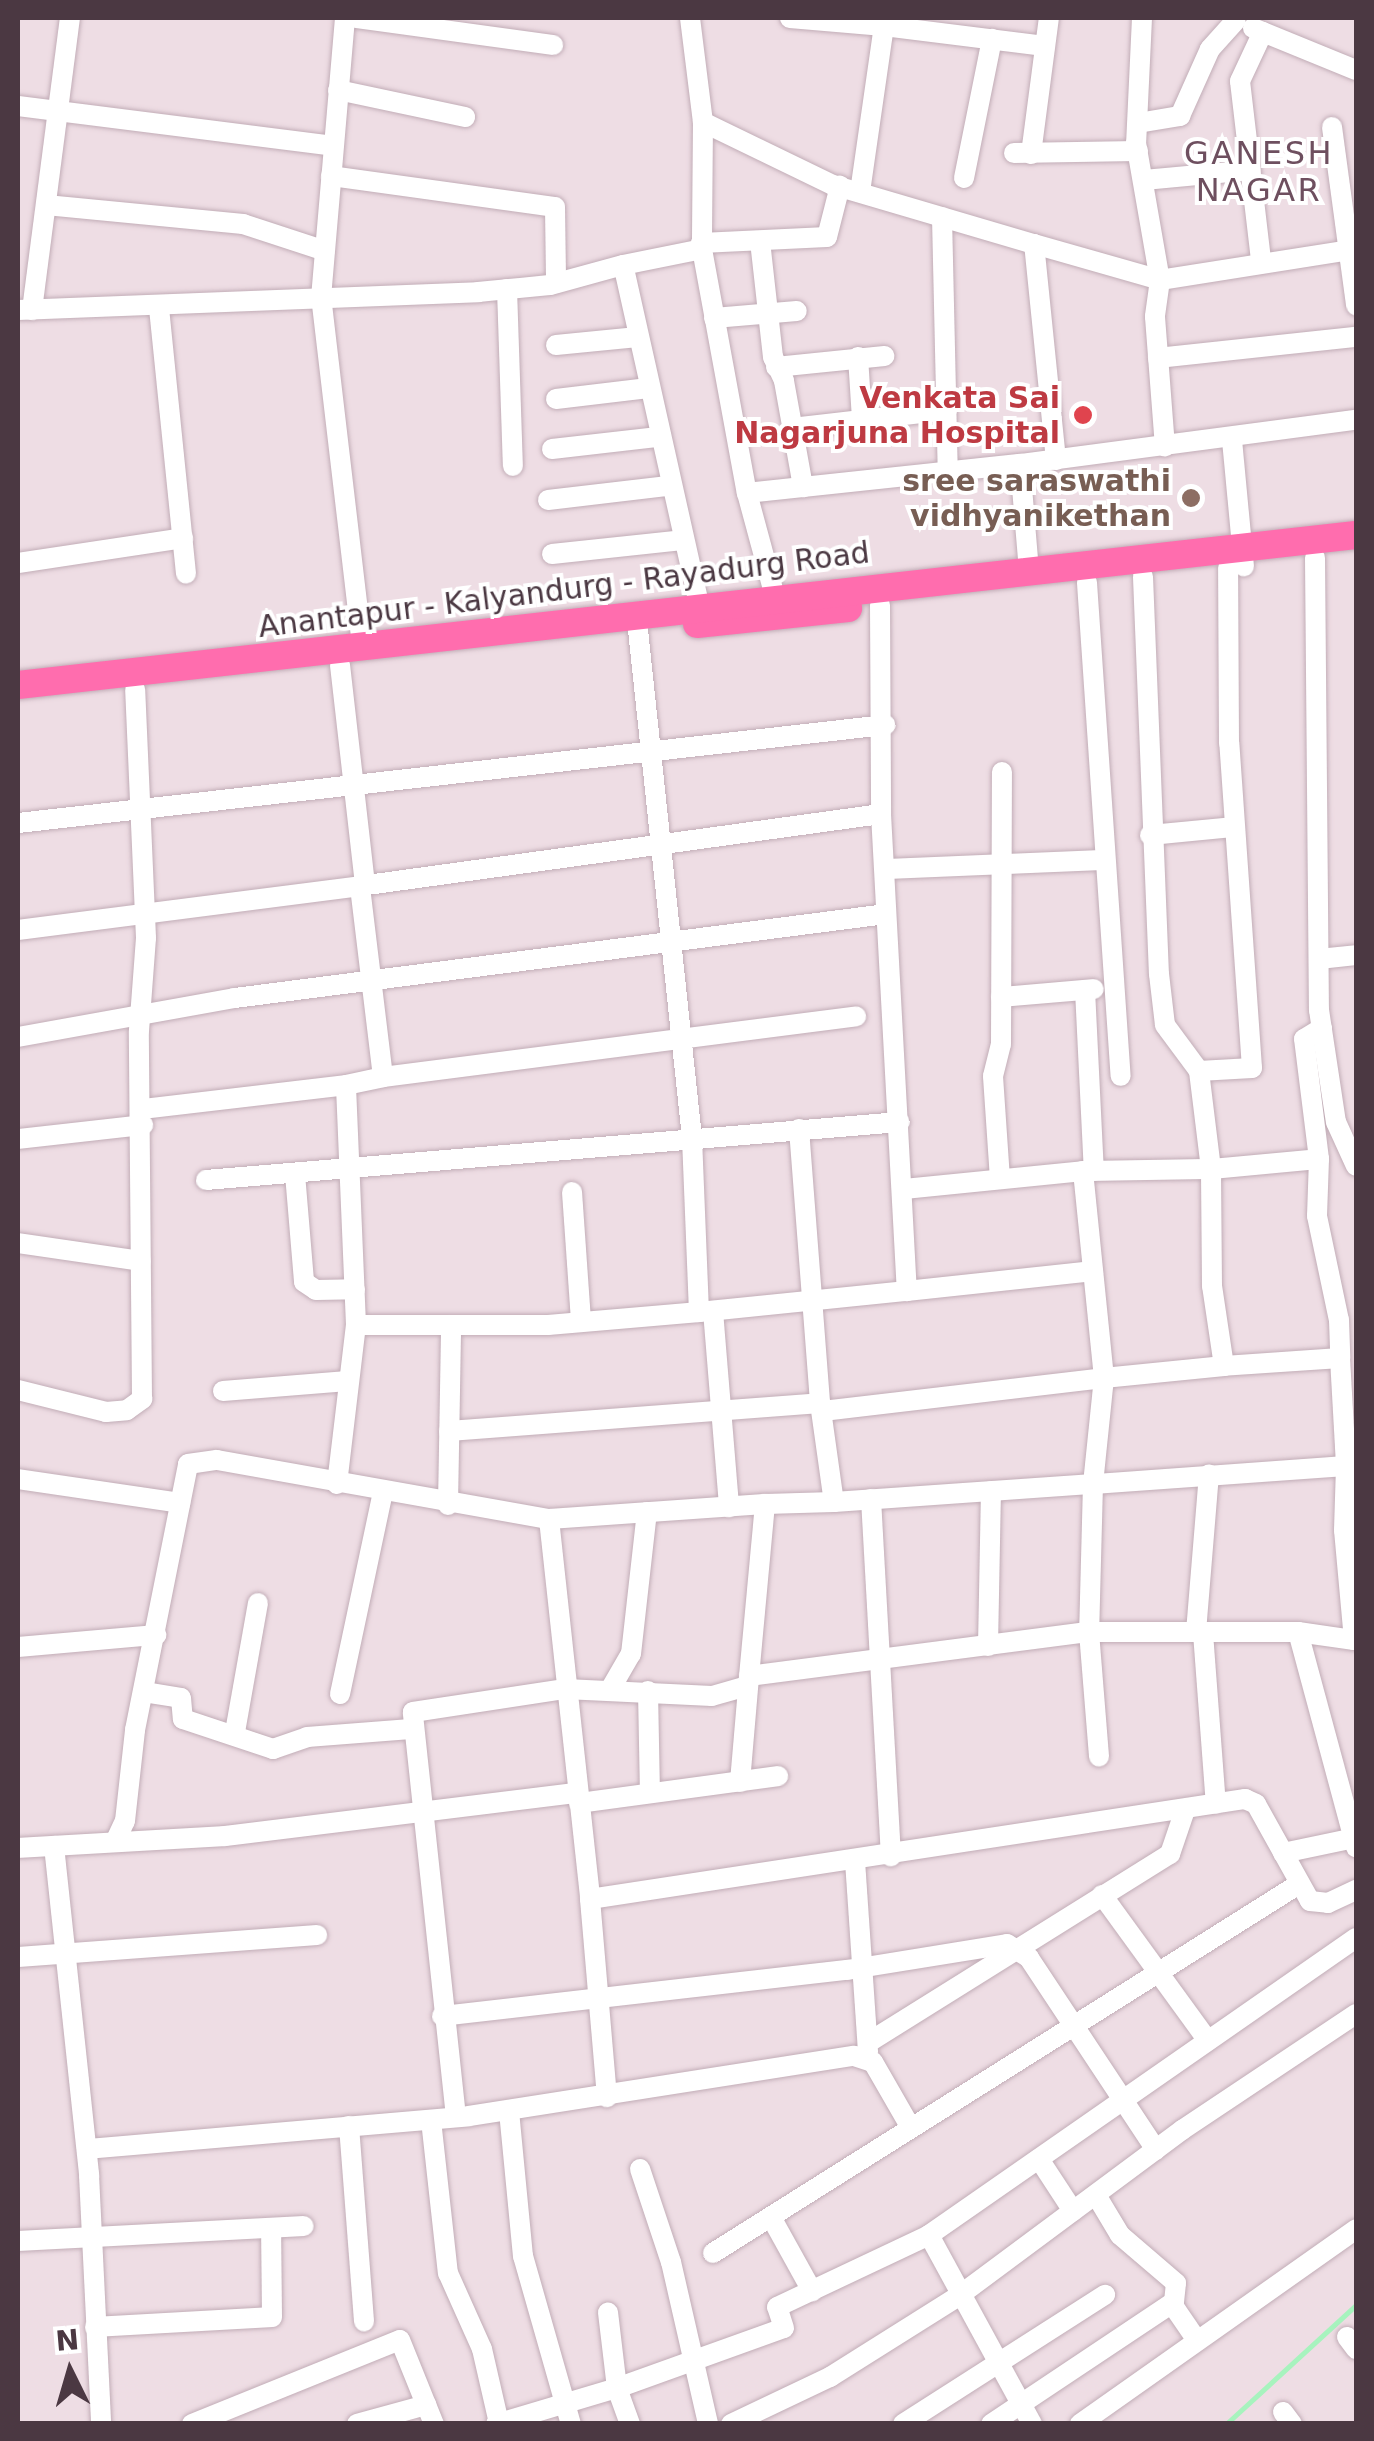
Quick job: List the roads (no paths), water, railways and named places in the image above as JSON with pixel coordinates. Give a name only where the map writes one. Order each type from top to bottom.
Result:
[{"type":"highway","name":"Anantapur - Kalyandurg - Rayadurg Road","points":[[18,685],[699,604],[880,605],[1088,584],[1238,561],[1356,535]]},
{"type":"highway","name":"Anantapur - Kalyandurg - Rayadurg Road","points":[[18,704],[638,630],[778,605],[1029,571],[1356,554]]},
{"type":"street","points":[[70,18],[46,205],[25,310],[159,308],[507,290],[556,284],[702,246],[829,236],[850,189],[885,22]]},
{"type":"street","points":[[346,18],[322,300],[362,646]]},
{"type":"street","points":[[356,18],[553,45]]},
{"type":"street","points":[[690,18],[702,122],[702,246],[747,493],[778,605]]},
{"type":"street","points":[[790,18],[885,22],[1045,46]]},
{"type":"street","points":[[1049,18],[1022,154],[1138,152]]},
{"type":"street","points":[[1142,18],[1138,152],[1160,280],[1158,358],[1165,448]]},
{"type":"street","points":[[1138,123],[1180,116],[1210,49],[1233,19],[1356,70]]},
{"type":"street","points":[[1262,260],[1240,81],[1263,32]]},
{"type":"street","points":[[964,178],[992,39]]},
{"type":"street","points":[[338,90],[465,117]]},
{"type":"street","points":[[18,106],[333,146]]},
{"type":"street","points":[[702,122],[850,189],[1160,280],[1262,260],[1353,250]]},
{"type":"street","points":[[1332,127],[1353,250],[1356,305]]},
{"type":"street","points":[[1144,180],[1251,170]]},
{"type":"street","points":[[331,176],[551,206],[558,212],[556,284]]},
{"type":"street","points":[[46,205],[243,224],[325,251]]},
{"type":"street","points":[[942,217],[948,472]]},
{"type":"street","points":[[760,241],[776,367],[802,487]]},
{"type":"street","points":[[1034,244],[1056,460]]},
{"type":"street","points":[[623,265],[668,486],[699,604]]},
{"type":"street","points":[[507,290],[514,466]]},
{"type":"street","points":[[159,308],[186,574]]},
{"type":"street","points":[[714,318],[797,311]]},
{"type":"street","points":[[556,345],[638,336]]},
{"type":"street","points":[[1158,358],[1356,337]]},
{"type":"street","points":[[776,367],[884,356]]},
{"type":"street","points":[[858,358],[862,420]]},
{"type":"street","points":[[556,399],[648,388]]},
{"type":"street","points":[[792,428],[947,410]]},
{"type":"street","points":[[747,493],[1232,440],[1356,420]]},
{"type":"street","points":[[552,449],[658,436]]},
{"type":"street","points":[[1199,1072],[1252,1068],[1234,827],[1238,561],[1232,440]]},
{"type":"street","points":[[1020,464],[1029,571]]},
{"type":"street","points":[[548,500],[668,486]]},
{"type":"street","points":[[18,563],[182,538]]},
{"type":"street","points":[[552,554],[682,540]]},
{"type":"street","points":[[1316,558],[1318,959],[1322,1028],[1336,1122],[1356,1166]]},
{"type":"street","points":[[1143,577],[1150,834],[1165,1025],[1199,1072],[1211,1168],[1212,1286],[1224,1366]]},
{"type":"street","points":[[1088,584],[1120,1076]]},
{"type":"street","points":[[880,605],[885,725],[881,814],[907,1291]]},
{"type":"street","points":[[638,630],[646,751],[682,1038],[706,1311],[721,1412],[729,1507]]},
{"type":"street","points":[[340,665],[356,785],[369,980],[383,1077]]},
{"type":"street","points":[[18,1390],[106,1412],[139,1404],[146,915],[135,690]]},
{"type":"street","points":[[18,824],[885,725]]},
{"type":"street","points":[[1000,1179],[992,1076],[1002,998],[1002,772]]},
{"type":"street","points":[[18,930],[881,814]]},
{"type":"street","points":[[1150,834],[1234,827]]},
{"type":"street","points":[[885,869],[1104,860]]},
{"type":"street","points":[[18,1037],[369,980],[886,914]]},
{"type":"street","points":[[1318,959],[1356,956]]},
{"type":"street","points":[[1002,998],[1112,988]]},
{"type":"street","points":[[1084,990],[1094,1271],[1104,1378],[1093,1484],[1089,1632],[1099,1756]]},
{"type":"street","points":[[18,1138],[383,1077],[856,1016]]},
{"type":"street","points":[[456,2117],[412,1729],[414,1712],[427,1706],[565,1689],[611,1688],[712,1696],[749,1681],[1089,1632],[1298,1632],[1355,1641],[1346,1466],[1353,1428],[1340,1358],[1348,1319],[1317,1216],[1318,1158],[1304,1039],[1322,1028]]},
{"type":"street","points":[[337,1484],[356,1325],[354,1170],[346,1085]]},
{"type":"street","points":[[206,1180],[900,1122]]},
{"type":"street","points":[[798,1129],[816,1300],[821,1407],[834,1502]]},
{"type":"street","points":[[904,1190],[1089,1171],[1211,1168],[1318,1158]]},
{"type":"street","points":[[295,1174],[304,1282],[316,1290],[355,1289]]},
{"type":"street","points":[[572,1192],[582,1322]]},
{"type":"street","points":[[18,1242],[142,1261]]},
{"type":"street","points":[[356,1325],[582,1322],[1094,1271]]},
{"type":"street","points":[[448,1505],[450,1325]]},
{"type":"street","points":[[449,1431],[821,1407],[1340,1358]]},
{"type":"street","points":[[223,1391],[348,1381]]},
{"type":"street","points":[[115,1842],[125,1820],[185,1468],[198,1460],[549,1519],[1346,1466]]},
{"type":"street","points":[[1209,1475],[1200,1632],[1216,1804]]},
{"type":"street","points":[[18,1479],[180,1502]]},
{"type":"street","points":[[988,1646],[991,1491]]},
{"type":"street","points":[[340,1694],[382,1492]]},
{"type":"street","points":[[871,1499],[892,1856]]},
{"type":"street","points":[[740,1782],[765,1504]]},
{"type":"street","points":[[611,1688],[631,1654],[647,1512]]},
{"type":"street","points":[[549,1519],[607,2097]]},
{"type":"street","points":[[234,1732],[258,1603]]},
{"type":"street","points":[[1282,1853],[1355,1843],[1298,1632]]},
{"type":"street","points":[[18,1646],[156,1635]]},
{"type":"street","points":[[648,1691],[650,1793]]},
{"type":"street","points":[[144,1692],[181,1698],[181,1718],[277,1748],[307,1738],[412,1729]]},
{"type":"street","points":[[18,1848],[424,1816],[778,1776]]},
{"type":"street","points":[[590,1899],[1252,1801],[1299,1884],[1315,1903],[1356,1890]]},
{"type":"street","points":[[86,2149],[456,2117],[607,2097],[868,2050],[1016,1946],[1174,1850],[1186,1810]]},
{"type":"street","points":[[54,1846],[86,2149],[101,2424]]},
{"type":"street","points":[[855,1861],[868,2050],[911,2128]]},
{"type":"street","points":[[713,2253],[1299,1884]]},
{"type":"street","points":[[1102,1894],[1162,1970],[1208,2041]]},
{"type":"street","points":[[18,1957],[317,1935]]},
{"type":"street","points":[[431,2120],[448,2273],[482,2349],[501,2423],[568,2413],[617,2388],[784,2328],[778,2307],[930,2235],[1356,1938]]},
{"type":"street","points":[[442,2016],[1016,1946]]},
{"type":"street","points":[[1016,1946],[1156,2150]]},
{"type":"street","points":[[731,2424],[830,2377],[960,2295],[1156,2150],[1356,2014]]},
{"type":"street","points":[[508,2110],[523,2256],[568,2413]]},
{"type":"street","points":[[350,2126],[364,2321]]},
{"type":"street","points":[[1039,2159],[1074,2211]]},
{"type":"street","points":[[640,2169],[708,2424]]},
{"type":"street","points":[[1096,2194],[1120,2235],[1176,2283],[1172,2304],[1196,2339]]},
{"type":"street","points":[[771,2217],[812,2291]]},
{"type":"street","points":[[18,2242],[304,2226]]},
{"type":"street","points":[[94,2327],[272,2316],[277,2309],[271,2228]]},
{"type":"street","points":[[1080,2424],[1356,2229]]},
{"type":"street","points":[[930,2235],[1032,2424]]},
{"type":"street","points":[[903,2424],[996,2361],[1105,2295]]},
{"type":"street","points":[[991,2424],[1172,2304]]},
{"type":"street","points":[[608,2313],[617,2388],[630,2424]]},
{"type":"street","points":[[192,2424],[400,2340],[430,2414],[357,2424]]},
{"type":"waterway","points":[[1226,2424],[1356,2305]]},
{"type":"place","name":"Venkata Sai Nagarjuna Hospital","points":[[1083,415]]},
{"type":"place","name":"sree saraswathi vidhyanikethan","points":[[1191,498]]},
{"type":"district","name":"GANESH NAGAR","points":[[1259,172]]}]
